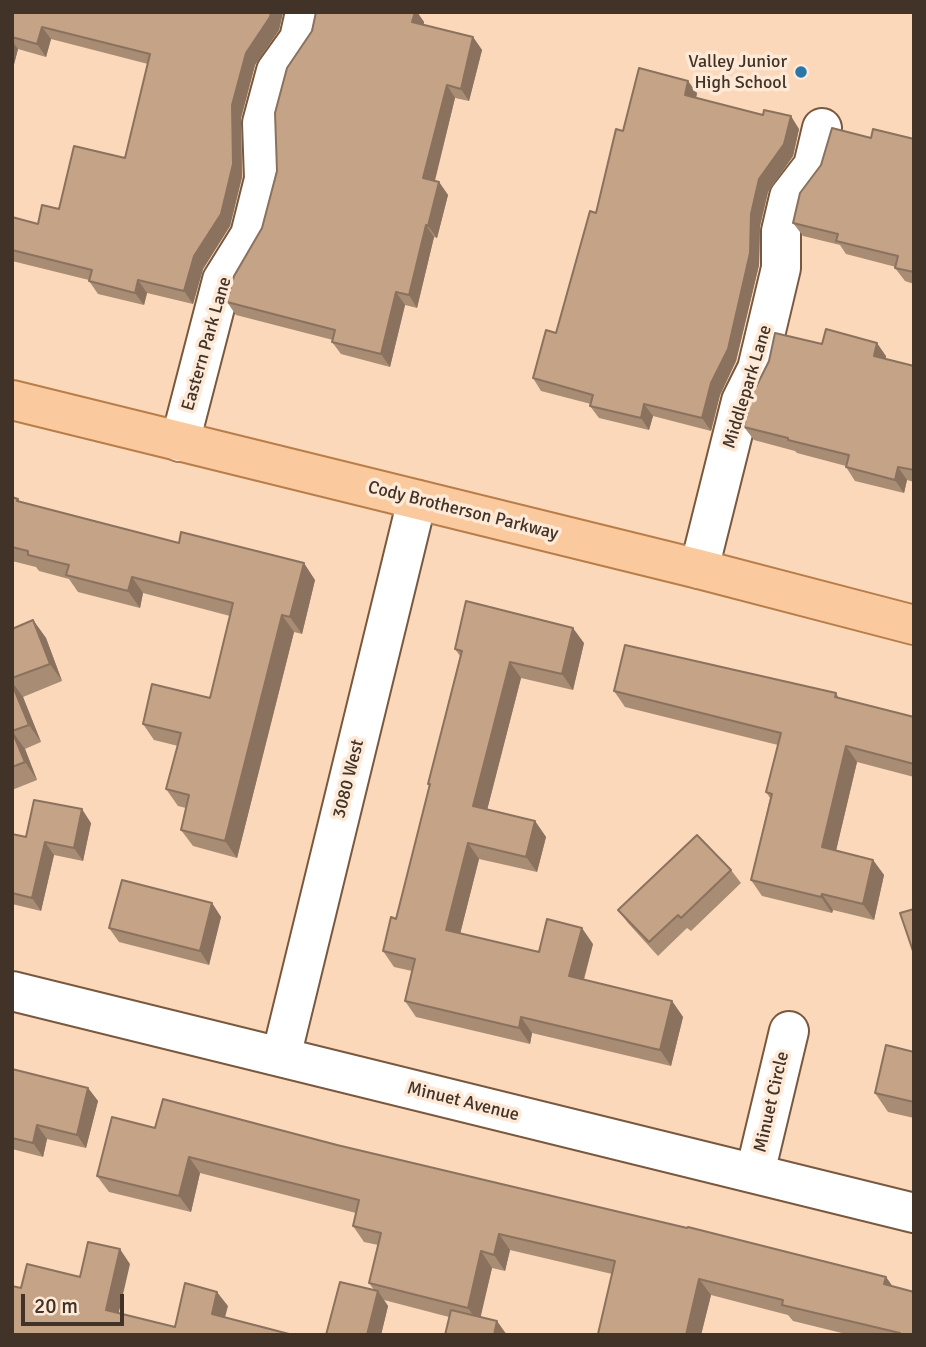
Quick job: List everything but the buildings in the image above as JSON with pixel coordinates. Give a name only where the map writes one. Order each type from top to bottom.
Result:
[{"type":"main road","name":"Cody Brotherson Parkway","points":[[12,400],[699,569],[914,625]]},
{"type":"street","name":"Eastern Park Lane","points":[[180,442],[222,280],[250,235],[264,179],[262,123],[276,71],[299,39],[305,12]]},
{"type":"street","name":"Middlepark Lane","points":[[699,569],[741,401],[757,369],[781,268],[781,231],[789,197],[813,166],[822,128]]},
{"type":"street","name":"3080 West","points":[[281,1057],[417,500]]},
{"type":"street","name":"Minuet Avenue","points":[[12,991],[914,1213]]},
{"type":"street","name":"Minuet Circle","points":[[755,1173],[789,1031]]},
{"type":"place","name":"Valley Junior High School","points":[[801,72]]}]
